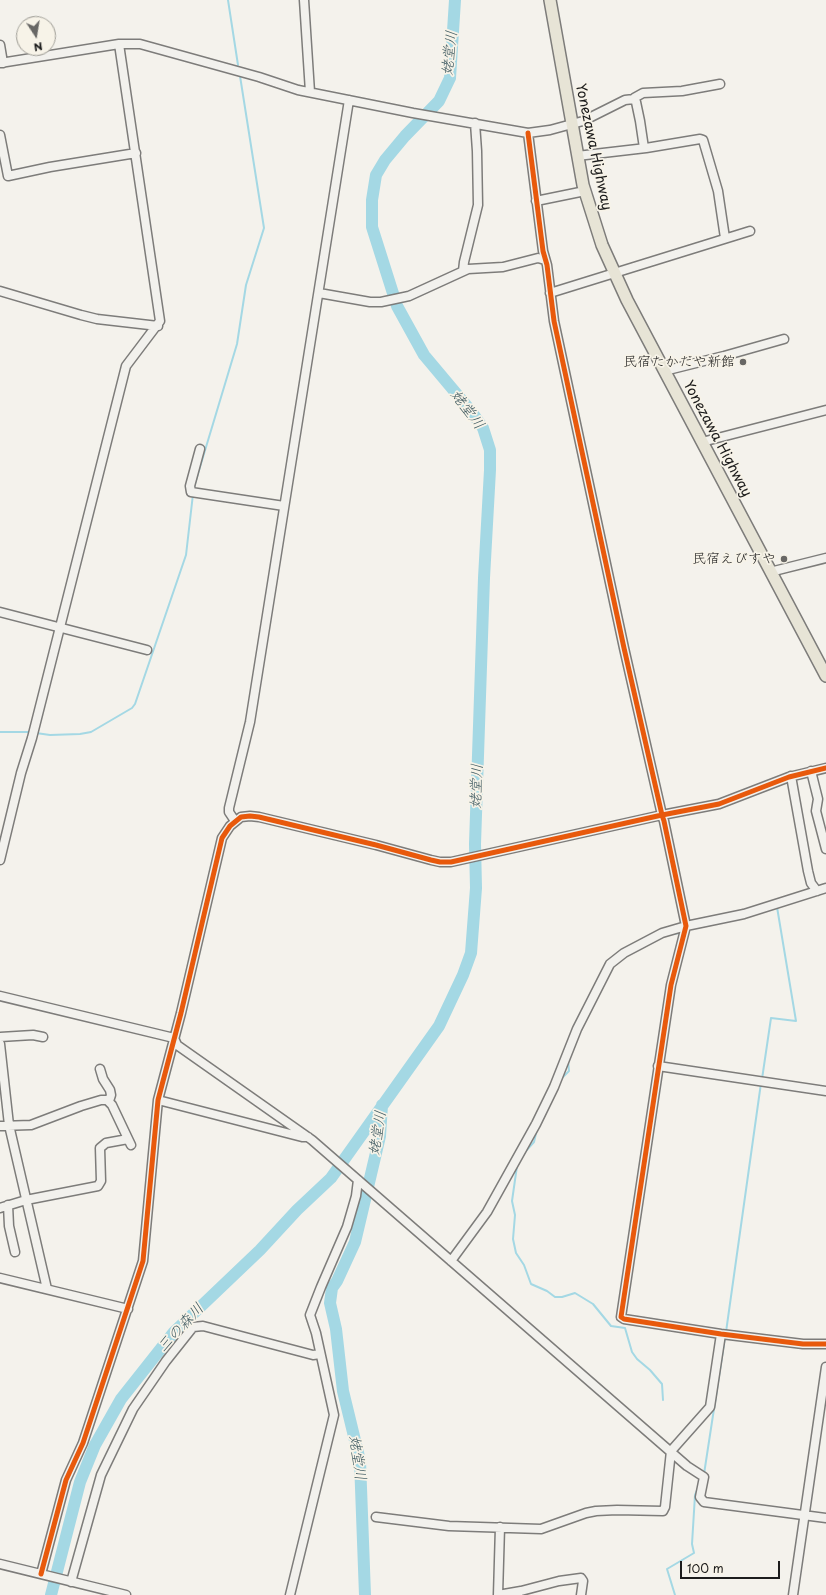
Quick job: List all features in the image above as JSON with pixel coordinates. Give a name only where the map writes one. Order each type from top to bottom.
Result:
[{"type":"highway","name":"Yonezawa Highway","points":[[550,0],[585,191],[602,245],[627,300],[826,676]]},
{"type":"street","points":[[304,0],[310,92]]},
{"type":"street","points":[[0,45],[1,63],[119,44],[128,43],[149,45],[259,77],[287,87],[413,113],[528,132],[550,130],[583,121],[625,100],[634,99],[643,93],[682,91],[720,84]]},
{"type":"street","points":[[0,860],[126,366],[158,326],[160,321],[160,312],[119,44]]},
{"type":"street","points":[[634,99],[644,148]]},
{"type":"street","points":[[234,821],[229,812],[229,808],[250,722],[349,100]]},
{"type":"street","points":[[463,270],[478,205],[475,123]]},
{"type":"street","points":[[528,132],[536,201],[554,321],[686,926],[671,985],[621,1317],[624,1319],[721,1334],[803,1344],[826,1344]]},
{"type":"street","points":[[0,135],[8,176],[50,167],[136,153]]},
{"type":"street","points":[[578,156],[700,139],[703,140],[718,191],[725,238]]},
{"type":"street","points":[[536,201],[585,191]]},
{"type":"street","points":[[550,293],[750,231]]},
{"type":"street","points":[[319,293],[370,302],[381,302],[405,297],[463,270],[503,267],[538,258],[546,260]]},
{"type":"street","points":[[0,291],[86,316],[158,326]]},
{"type":"street","points":[[664,370],[724,356],[784,339]]},
{"type":"street","points":[[702,442],[826,410]]},
{"type":"street","points":[[200,449],[190,486],[191,492],[284,506]]},
{"type":"street","points":[[770,572],[826,558]]},
{"type":"street","points":[[0,612],[147,650]]},
{"type":"street","points":[[44,1575],[66,1480],[83,1444],[143,1260],[158,1100],[222,838],[234,821],[241,817],[259,817],[440,862],[460,860],[662,815],[719,804],[791,776],[826,768]]},
{"type":"street","points":[[811,771],[818,799],[816,811],[826,849]]},
{"type":"street","points":[[791,776],[808,871],[811,883],[817,891]]},
{"type":"street","points":[[451,1261],[487,1212],[536,1124],[554,1087],[578,1029],[608,967],[624,953],[656,935],[686,926],[744,914],[826,888]]},
{"type":"street","points":[[0,996],[174,1038]]},
{"type":"street","points":[[0,1037],[33,1035],[43,1037]]},
{"type":"street","points":[[174,1038],[177,1045],[309,1137],[692,1470],[704,1477],[700,1497],[704,1502],[826,1518]]},
{"type":"street","points":[[0,1044],[9,1125],[47,1289]]},
{"type":"street","points":[[658,1066],[826,1091]]},
{"type":"street","points":[[100,1069],[103,1079],[112,1096],[109,1101]]},
{"type":"street","points":[[0,1126],[31,1125],[81,1106],[101,1100],[109,1101]]},
{"type":"street","points":[[158,1100],[302,1137],[309,1137]]},
{"type":"street","points":[[15,1252],[4,1207],[26,1200],[98,1186],[101,1181],[100,1148],[106,1142],[130,1142],[109,1101]]},
{"type":"street","points":[[290,1595],[334,1415],[310,1316],[347,1227],[356,1196],[357,1179]]},
{"type":"street","points":[[0,1278],[128,1309]]},
{"type":"street","points":[[69,1581],[101,1475],[133,1410],[166,1361],[193,1328],[203,1326],[313,1355],[320,1354]]},
{"type":"street","points":[[376,1517],[449,1526],[541,1529],[586,1513],[596,1511],[663,1511],[665,1507],[670,1451],[710,1408],[721,1334]]},
{"type":"street","points":[[793,1595],[826,1367]]},
{"type":"street","points":[[500,1527],[498,1595],[521,1591],[559,1580],[581,1578],[583,1581],[581,1595]]},
{"type":"street","points":[[0,1564],[126,1595]]},
{"type":"waterway","points":[[228,0],[238,65]]},
{"type":"waterway","name":"姥堂川","points":[[51,1595],[80,1482],[95,1445],[121,1399],[174,1332],[260,1250],[297,1210],[331,1178],[439,1026],[463,975],[471,953],[476,888],[475,844],[490,450],[483,428],[471,411],[424,355],[397,306],[372,227],[372,200],[376,175],[385,160],[405,136],[439,101],[450,78],[455,0]]},
{"type":"waterway","points":[[194,487],[237,344],[246,285],[264,228],[240,76]]},
{"type":"waterway","points":[[36,733],[50,735],[91,732],[132,708],[135,704],[186,555],[193,494]]},
{"type":"waterway","points":[[0,732],[31,732]]},
{"type":"waterway","points":[[762,1079],[771,1018],[796,1021],[777,907]]},
{"type":"waterway","points":[[670,934],[681,933]]},
{"type":"waterway","points":[[636,951],[654,941]]},
{"type":"waterway","points":[[560,1080],[569,1071],[568,1060]]},
{"type":"waterway","points":[[726,1332],[761,1083]]},
{"type":"waterway","name":"姥堂川","points":[[365,1595],[360,1461],[343,1391],[336,1329],[330,1303],[332,1288],[337,1281],[355,1242],[380,1136],[382,1105]]},
{"type":"waterway","points":[[524,1153],[534,1142],[537,1129]]},
{"type":"waterway","points":[[517,1166],[512,1201],[515,1215],[513,1239],[516,1253],[524,1265],[531,1284],[547,1291],[555,1297],[562,1297],[575,1293],[593,1304],[611,1326],[625,1328],[632,1352],[662,1384],[663,1400]]},
{"type":"waterway","points":[[704,1474],[725,1337]]},
{"type":"waterway","points":[[675,1595],[667,1569],[694,1553],[692,1544],[695,1495],[698,1488]]},
{"type":"cycle path","points":[[528,133],[543,251],[547,265],[554,321],[624,648],[664,821],[686,926],[671,985],[621,1317],[624,1319],[721,1334],[803,1344],[826,1344]]},
{"type":"cycle path","points":[[41,1574],[66,1480],[83,1443],[143,1261],[158,1100],[181,1013],[222,838],[230,826],[241,817],[259,817],[376,845],[431,860],[451,862],[662,815],[719,804],[789,777],[826,768]]},
{"type":"place","name":"民宿たかだや新館","points":[[743,362]]},
{"type":"place","name":"民宿えびすや","points":[[784,559]]},
{"type":"water label","name":"三の森川","points":[[181,1328]]}]
